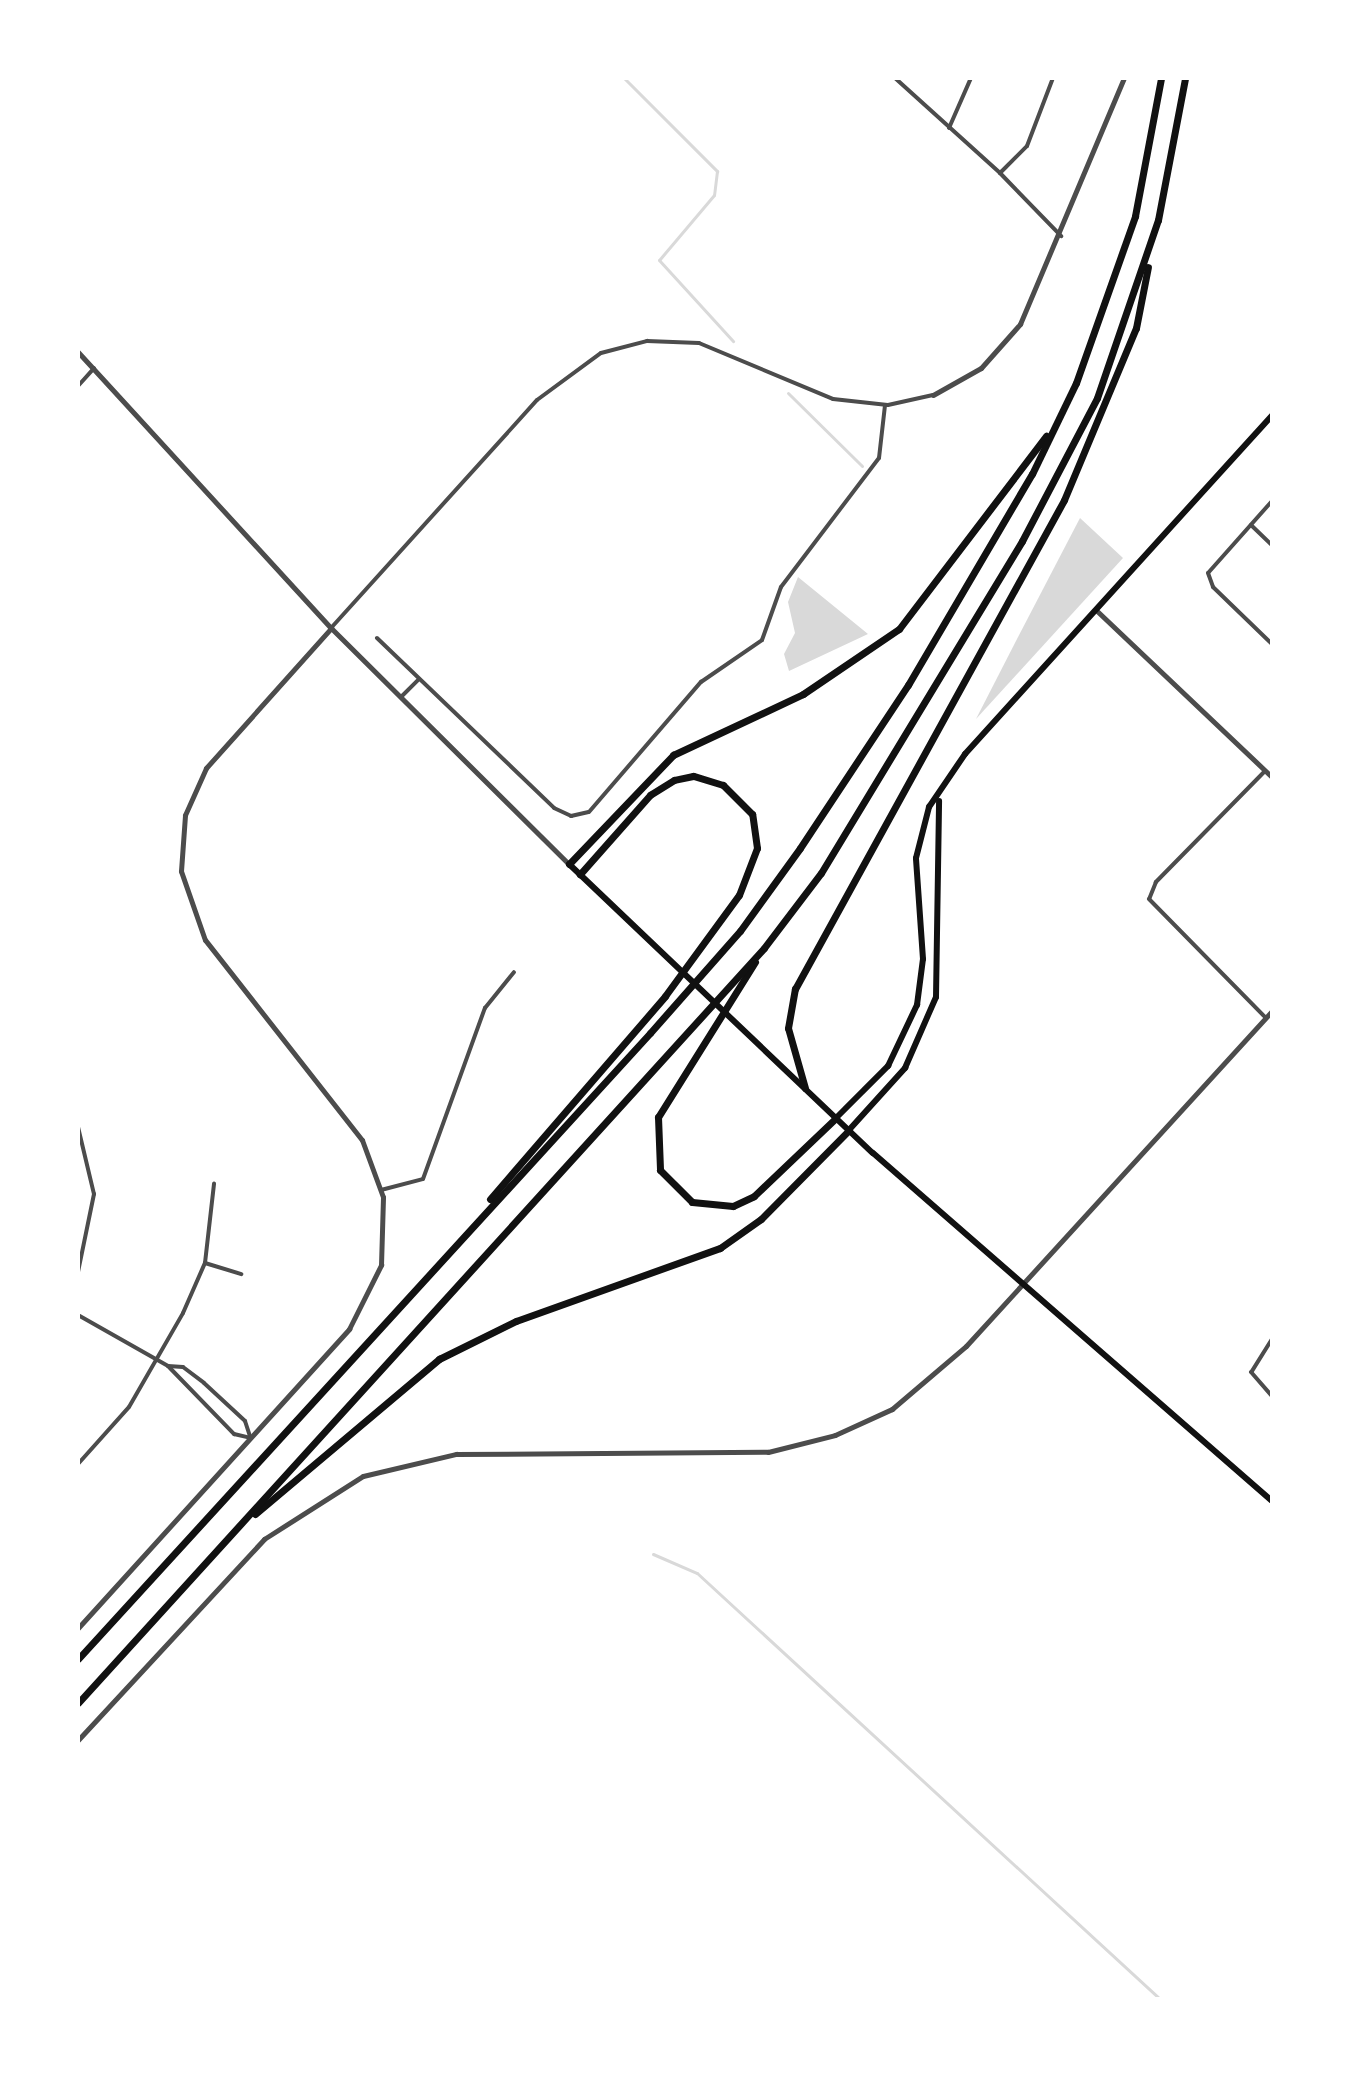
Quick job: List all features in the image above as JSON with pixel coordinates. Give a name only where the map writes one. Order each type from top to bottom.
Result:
[{"type":"highway","points":[[78,1659],[740,931],[908,685],[1059,418],[1120,267],[1161,78]]},
{"type":"highway","points":[[805,1088],[788,1028],[795,989],[1086,455],[1136,328],[1185,78]]},
{"type":"highway","points":[[836,1118],[754,1196],[733,1206],[692,1202],[660,1170],[658,1117],[764,948],[865,804],[1055,483],[1123,334],[1158,220]]},
{"type":"highway","points":[[569,864],[673,755],[803,694],[899,629],[1059,418]]},
{"type":"highway","points":[[400,1303],[708,939],[750,877],[757,848],[752,814],[723,785],[693,776],[674,780],[650,795],[580,874]]},
{"type":"highway","points":[[78,1703],[764,948]]},
{"type":"highway","points":[[238,1527],[439,1359],[516,1321],[720,1248],[761,1219],[849,1130]]},
{"type":"main road","points":[[849,1130],[905,1068],[936,997],[939,801],[965,754],[1272,416]]},
{"type":"main road","points":[[836,1118],[888,1066],[917,1005],[923,959],[916,858],[929,807],[939,801]]},
{"type":"main road","points":[[569,864],[849,1130],[1272,1501]]},
{"type":"street","points":[[895,78],[1000,173],[1061,236]]},
{"type":"street","points":[[949,128],[971,78]]},
{"type":"street","points":[[1000,173],[1027,146],[1053,78]]},
{"type":"street","points":[[78,1628],[251,1438],[368,1301],[381,1265],[381,1190],[362,1140],[205,940],[181,871],[185,815],[206,768],[537,400],[601,353],[647,341],[699,343],[833,399],[885,405],[933,395],[981,368],[1010,339],[1061,236],[1124,78]]},
{"type":"street","points":[[78,352],[331,628],[569,864]]},
{"type":"street","points":[[78,386],[94,368]]},
{"type":"street","points":[[377,638],[554,808],[589,812],[701,682],[762,640],[781,587],[879,458],[885,405]]},
{"type":"street","points":[[1272,501],[1208,573],[1227,600],[1272,644]]},
{"type":"street","points":[[1251,525],[1272,545]]},
{"type":"street","points":[[1097,611],[1272,777]]},
{"type":"street","points":[[400,699],[419,679]]},
{"type":"street","points":[[1265,771],[1156,882],[1149,899],[1265,1017]]},
{"type":"street","points":[[381,1190],[423,1179],[485,1008],[514,972]]},
{"type":"street","points":[[78,1740],[264,1539],[340,1487],[389,1467],[456,1454],[733,1453],[803,1445],[906,1400],[1021,1283],[1272,1011]]},
{"type":"street","points":[[78,1127],[94,1194],[78,1272]]},
{"type":"street","points":[[78,1464],[158,1360],[205,1263],[214,1184]]},
{"type":"street","points":[[205,1263],[241,1274]]},
{"type":"street","points":[[78,1315],[168,1366],[234,1434],[251,1438]]},
{"type":"street","points":[[1272,1339],[1251,1368],[1272,1396]]},
{"type":"street","points":[[168,1366],[183,1367],[204,1383],[245,1421],[251,1438]]},
{"type":"shaded area","points":[[1080,518],[1123,558],[976,719],[1017,639]]},
{"type":"shaded area","points":[[798,577],[868,634],[789,671],[784,654],[795,633],[788,602]]},
{"type":"waterway","points":[[624,78],[717,171],[714,195],[659,260],[733,341]]},
{"type":"waterway","points":[[788,393],[862,466]]},
{"type":"waterway","points":[[653,1554],[697,1573],[1160,1999]]}]
